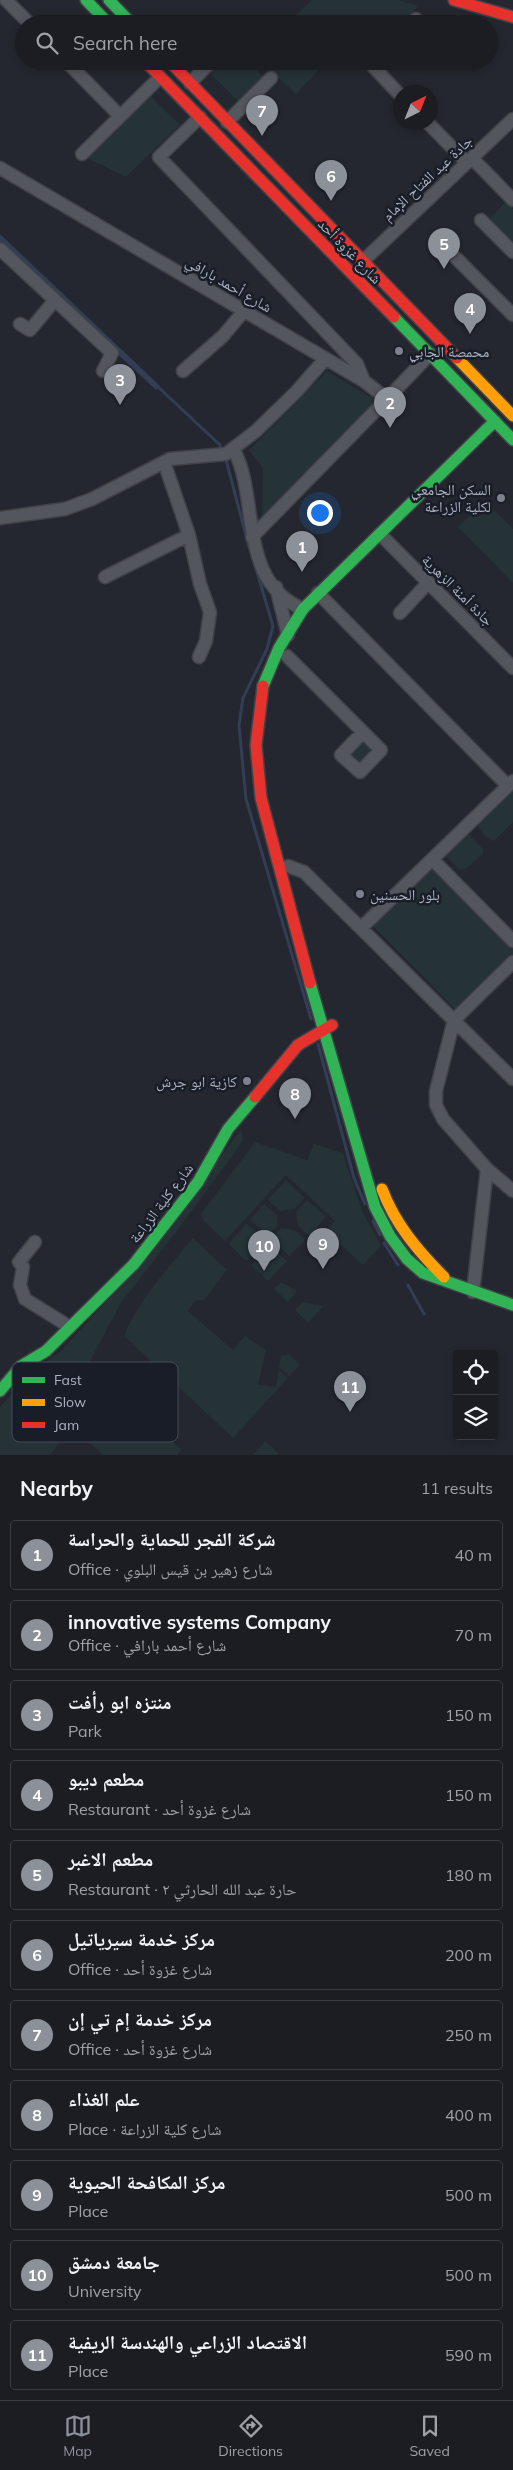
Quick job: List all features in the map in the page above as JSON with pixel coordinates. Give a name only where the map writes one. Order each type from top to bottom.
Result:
[{"type":"main road","points":[[86,0],[100,15]]},
{"type":"main road","points":[[109,0],[123,15]]},
{"type":"main road","points":[[454,0],[513,17]]},
{"type":"main road","name":"شارع غزوة أحد","points":[[153,70],[513,440]]},
{"type":"main road","name":"شارع غزوة أحد","points":[[178,70],[363,261],[511,409]]},
{"type":"main road","points":[[495,421],[303,609],[279,648],[263,687],[257,727],[260,798],[269,832],[328,1027],[387,1204],[400,1228],[417,1250],[451,1285],[513,1305]]},
{"type":"main road","points":[[288,635],[287,656],[275,687],[267,747],[271,799],[328,1027]]},
{"type":"main road","name":"شارع كلية الزراعة","points":[[28,1362],[46,1351],[134,1264],[198,1182],[228,1128],[298,1045],[328,1027]]},
{"type":"main road","name":"شارع كلية الزراعة","points":[[0,1391],[12,1377]]},
{"type":"street","points":[[6,0],[21,15]]},
{"type":"street","points":[[75,70],[120,116]]},
{"type":"street","points":[[190,83],[203,70]]},
{"type":"street","points":[[377,70],[393,88]]},
{"type":"street","points":[[82,154],[160,77]]},
{"type":"street","points":[[227,122],[271,78]]},
{"type":"street","points":[[200,117],[160,157],[357,364],[364,382]]},
{"type":"street","name":"جادة عبد الفتاح الإمام","points":[[363,261],[469,161],[512,125]]},
{"type":"street","points":[[436,130],[513,200]]},
{"type":"street","name":"شارع أحمد بارافي","points":[[0,168],[364,382],[386,399]]},
{"type":"street","points":[[481,220],[513,252]]},
{"type":"street","points":[[0,249],[112,354],[103,371]]},
{"type":"street","points":[[449,251],[513,315]]},
{"type":"street","points":[[20,324],[30,330],[55,300]]},
{"type":"street","points":[[183,371],[223,336],[244,311]]},
{"type":"street","points":[[252,537],[430,354]]},
{"type":"street","points":[[0,518],[65,509],[92,499],[164,462],[187,456],[210,457],[230,452],[297,391],[325,359]]},
{"type":"street","points":[[230,452],[240,463],[252,537],[260,565],[276,587],[292,604],[303,609]]},
{"type":"street","points":[[164,462],[188,535],[200,584],[210,612],[206,641],[199,657]]},
{"type":"street","name":"جادة أمنة الزهرية","points":[[380,534],[513,668]]},
{"type":"street","points":[[105,577],[188,535]]},
{"type":"street","points":[[400,613],[428,583]]},
{"type":"street","points":[[276,587],[288,635]]},
{"type":"street","points":[[318,593],[511,783],[361,928]]},
{"type":"street","points":[[287,656],[363,732]]},
{"type":"street","points":[[432,859],[513,941]]},
{"type":"street","points":[[288,866],[304,872],[513,1079]]},
{"type":"street","points":[[513,962],[454,1020],[436,1091],[436,1105],[442,1119],[487,1169],[513,1191]]},
{"type":"street","points":[[473,1292],[487,1169]]},
{"type":"street","points":[[35,1242],[19,1262],[23,1267],[20,1285],[25,1299],[70,1327]]},
{"type":"shaded area","points":[[312,0],[399,0],[418,6],[410,15],[296,15]]},
{"type":"shaded area","points":[[211,70],[257,70],[263,76],[262,83],[239,102],[211,74]]},
{"type":"shaded area","points":[[271,70],[319,70],[296,94]]},
{"type":"shaded area","points":[[149,95],[180,125],[126,177],[85,157]]},
{"type":"shaded area","points":[[506,202],[513,209],[513,243],[489,219]]},
{"type":"shaded area","points":[[327,371],[379,402],[262,520],[263,468],[249,450]]},
{"type":"shaded area","points":[[485,501],[513,529],[513,583],[458,527]]},
{"type":"shaded area","points":[[362,738],[371,746],[371,756],[357,765],[350,757],[350,752]]},
{"type":"shaded area","points":[[513,787],[513,822],[494,841],[491,840],[484,834],[477,823]]},
{"type":"shaded area","points":[[467,832],[483,849],[483,854],[464,870],[459,869],[444,855]]},
{"type":"shaded area","points":[[432,867],[513,949],[513,956],[457,1011],[372,925]]},
{"type":"shaded area","points":[[241,1129],[243,1141],[121,1303],[89,1362],[46,1362],[60,1352],[135,1270],[176,1219]]},
{"type":"shaded area","points":[[255,1142],[307,1160],[314,1144],[343,1153],[362,1211],[381,1246],[363,1265],[325,1231],[335,1221],[286,1175],[225,1241],[203,1220],[201,1214]]},
{"type":"shaded area","points":[[286,1180],[305,1198],[294,1209],[280,1211],[269,1201],[269,1198]]},
{"type":"shaded area","points":[[307,1200],[326,1217],[309,1236],[298,1226],[296,1212]]},
{"type":"shaded area","points":[[264,1204],[277,1215],[278,1226],[272,1231],[263,1231],[250,1220]]},
{"type":"shaded area","points":[[246,1223],[259,1234],[261,1246],[248,1260],[245,1260],[229,1244]]},
{"type":"shaded area","points":[[281,1228],[295,1230],[305,1240],[289,1256],[278,1245],[277,1233]]},
{"type":"shaded area","points":[[193,1238],[227,1270],[204,1300],[195,1301],[188,1311],[233,1350],[245,1336],[266,1350],[258,1385],[276,1387],[279,1370],[288,1378],[233,1438],[178,1387],[178,1362],[152,1362],[124,1336],[138,1309],[164,1272]]},
{"type":"shaded area","points":[[275,1250],[287,1261],[268,1281],[251,1265],[264,1251]]},
{"type":"shaded area","points":[[281,1282],[297,1291],[288,1302],[274,1289]]},
{"type":"shaded area","points":[[303,1302],[323,1306],[308,1323],[295,1310]]},
{"type":"shaded area","points":[[289,1354],[300,1365],[289,1376],[279,1367],[281,1356]]},
{"type":"shaded area","points":[[12,1393],[12,1442],[60,1442],[50,1455],[0,1455],[0,1407]]},
{"type":"shaded area","points":[[265,1441],[279,1454],[278,1455],[253,1455]]},
{"type":"shaded area","points":[[88,1442],[172,1442],[181,1450],[178,1453],[179,1455],[103,1455]]},
{"type":"water","points":[[0,234],[160,386],[156,390],[0,244]]},
{"type":"waterway","points":[[156,385],[220,445],[222,451]]},
{"type":"waterway","points":[[225,456],[249,547]]},
{"type":"waterway","points":[[254,562],[273,626],[267,649],[243,698],[239,725],[246,799],[311,1019]]},
{"type":"waterway","points":[[318,1044],[354,1178],[365,1204]]},
{"type":"waterway","points":[[373,1221],[380,1235]]},
{"type":"waterway","points":[[384,1243],[398,1265]]},
{"type":"waterway","points":[[408,1285],[424,1314]]},
{"type":"traffic: fast","points":[[86,0],[100,15]]},
{"type":"traffic: fast","points":[[109,0],[123,15]]},
{"type":"traffic: fast","points":[[394,317],[513,440]]},
{"type":"traffic: fast","points":[[263,686],[279,648],[303,609],[495,421]]},
{"type":"traffic: fast","points":[[310,983],[375,1207],[390,1236],[407,1259],[423,1273],[513,1305]]},
{"type":"traffic: fast","points":[[28,1362],[46,1351],[134,1264],[198,1182],[228,1129],[255,1097]]},
{"type":"traffic: fast","points":[[0,1391],[12,1377]]},
{"type":"traffic: slow","points":[[457,358],[513,416]]},
{"type":"traffic: slow","points":[[382,1189],[400,1225],[425,1257],[444,1277]]},
{"type":"traffic: jam","points":[[454,0],[513,17]]},
{"type":"traffic: jam","points":[[154,70],[394,317]]},
{"type":"traffic: jam","points":[[178,70],[457,358]]},
{"type":"traffic: jam","points":[[263,686],[256,745],[261,798],[310,983]]},
{"type":"traffic: jam","points":[[255,1097],[298,1045],[332,1025]]},
{"type":"place","name":"مركز خدمة إم تي إن","points":[[262,136]]},
{"type":"place","name":"مركز خدمة سيرياتيل","points":[[331,201]]},
{"type":"place","name":"مطعم الاغبر","points":[[444,269]]},
{"type":"place","name":"مطعم ديبو","points":[[470,334]]},
{"type":"place","name":"محمصة الجابي","points":[[399,351]]},
{"type":"place","name":"منتزه ابو رأفت","points":[[120,405]]},
{"type":"place","name":"innovative systems Company","points":[[390,428]]},
{"type":"place","name":"السكن الجامعي لكلية الزراعة","points":[[501,498]]},
{"type":"place","name":"شركة الفجر للحماية والحراسة","points":[[302,572]]},
{"type":"place","name":"بلور الحسنين","points":[[360,894]]},
{"type":"place","name":"كازية ابو جرش","points":[[247,1081]]},
{"type":"place","name":"علم الغذاء","points":[[295,1119]]},
{"type":"place","name":"مركز المكافحة الحيوية","points":[[323,1269]]},
{"type":"place","name":"جامعة دمشق","points":[[264,1271]]},
{"type":"place","name":"الاقتصاد الزراعي والهندسة الريفية","points":[[350,1412]]}]
